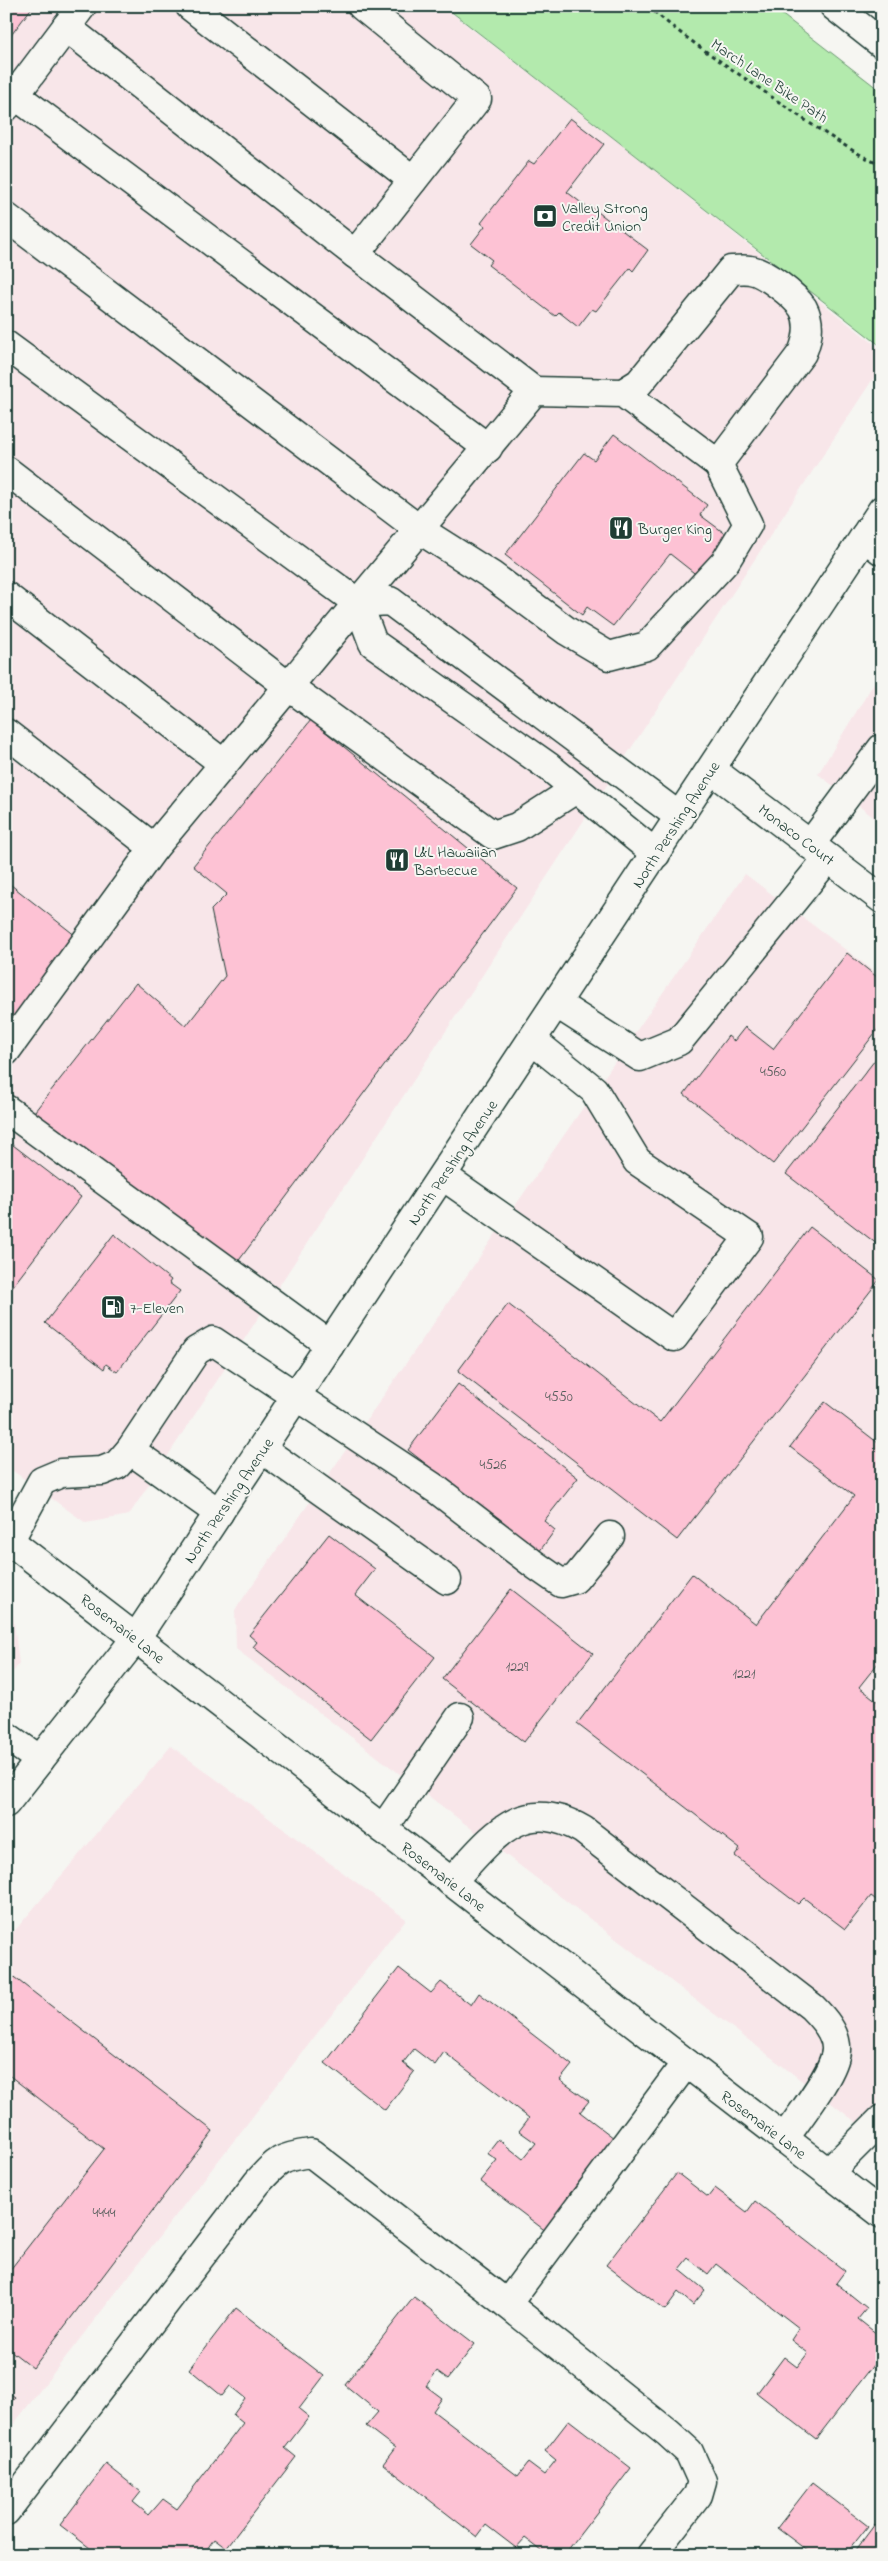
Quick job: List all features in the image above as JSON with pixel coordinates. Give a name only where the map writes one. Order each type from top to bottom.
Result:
[{"type":"street","points":[[190,6],[413,180]]},
{"type":"street","points":[[355,254],[476,99],[362,6]]},
{"type":"street","points":[[834,6],[882,44]]},
{"type":"street","points":[[488,448],[11,101],[74,17],[355,254],[534,392],[623,393],[639,383],[731,270],[755,271],[779,286],[802,308],[808,338],[802,353],[718,464]]},
{"type":"street","points":[[6,217],[420,530],[491,575],[567,631],[609,656],[647,646],[724,562],[748,524],[718,464],[623,393]]},
{"type":"street","points":[[6,345],[358,603],[373,643],[549,767],[656,854]]},
{"type":"street","points":[[6,1050],[154,848],[534,392]]},
{"type":"street","points":[[6,470],[288,686],[493,835],[517,827],[576,789]]},
{"type":"street","name":"North Pershing Avenue","points":[[6,1803],[136,1638],[680,817],[873,544],[882,510]]},
{"type":"street","points":[[6,596],[224,764]]},
{"type":"street","points":[[358,603],[390,601],[680,817]]},
{"type":"street","points":[[6,732],[154,848]]},
{"type":"street","points":[[556,1004],[640,1057],[679,1040],[819,851],[882,748]]},
{"type":"street","name":"Monaco Court","points":[[712,770],[882,899]]},
{"type":"street","points":[[443,1176],[674,1337],[749,1237],[637,1161],[594,1090],[532,1040]]},
{"type":"street","points":[[6,1109],[330,1345]]},
{"type":"street","points":[[8,1542],[42,1481],[61,1473],[102,1471],[117,1464],[130,1450],[196,1351],[213,1341],[436,1489],[535,1565],[562,1583],[575,1578],[610,1536]]},
{"type":"street","points":[[262,1449],[447,1580]]},
{"type":"street","points":[[130,1450],[219,1513]]},
{"type":"street","name":"Rosemarie Lane","points":[[8,1542],[136,1638],[882,2214]]},
{"type":"street","points":[[383,1829],[460,1717]]},
{"type":"street","points":[[6,1736],[40,1760]]},
{"type":"street","points":[[451,1882],[497,1833],[526,1818],[545,1815],[564,1819],[606,1848],[812,2007],[823,2018],[833,2034],[836,2048],[833,2066],[784,2139]]},
{"type":"street","points":[[507,2304],[686,2063]]},
{"type":"street","points":[[828,2173],[882,2119]]},
{"type":"street","points":[[6,2511],[276,2162],[292,2156],[311,2153],[507,2304],[689,2452],[702,2481],[698,2495],[651,2555]]},
{"type":"path","name":"March Lane Bike Path","points":[[648,6],[670,27],[769,95],[855,153],[882,166]]},
{"type":"shaded area","points":[[6,6],[442,6],[882,350],[882,365],[129,1515],[86,1523],[6,1466]]},
{"type":"shaded area","points":[[882,670],[882,824],[818,774]]},
{"type":"shaded area","points":[[745,874],[882,977],[882,2142],[236,1649],[235,1610]]},
{"type":"shaded area","points":[[6,1609],[13,1614],[19,1664],[6,1681]]},
{"type":"shaded area","points":[[171,1746],[406,1919],[6,2434],[6,1941]]},
{"type":"green space","points":[[444,6],[771,6],[882,92],[882,347]]},
{"type":"building","points":[[6,6],[33,6],[6,42]]},
{"type":"building","name":"Valley Strong Credit Union","points":[[570,118],[604,144],[567,192],[588,208],[590,206],[648,250],[633,271],[630,268],[596,311],[592,309],[578,327],[559,312],[555,316],[488,265],[492,260],[471,244],[485,226],[481,223],[529,161],[534,164]]},
{"type":"building","name":"Burger King","points":[[614,434],[707,505],[700,515],[734,540],[703,580],[670,554],[613,626],[587,607],[582,615],[505,555],[584,453],[594,460]]},
{"type":"building","points":[[311,720],[517,888],[234,1267],[31,1116],[136,983],[186,1026],[225,976],[211,910],[227,894],[193,866]]},
{"type":"building","points":[[6,881],[76,936],[6,1027]]},
{"type":"building","points":[[847,953],[882,981],[882,1024],[773,1164],[684,1094],[728,1036],[734,1041],[745,1027],[773,1049]]},
{"type":"building","points":[[882,1051],[882,1248],[786,1174]]},
{"type":"building","points":[[13,1145],[81,1197],[6,1295],[6,1153]]},
{"type":"building","points":[[810,1227],[879,1280],[677,1540],[458,1371],[508,1304],[660,1422]]},
{"type":"building","name":"7-Eleven","points":[[114,1234],[171,1280],[169,1283],[180,1291],[117,1372],[106,1364],[104,1369],[45,1323]]},
{"type":"building","points":[[458,1384],[578,1478],[544,1521],[555,1530],[539,1552],[408,1450]]},
{"type":"building","points":[[825,1402],[882,1446],[882,1658],[859,1687],[882,1705],[882,1904],[871,1896],[845,1929],[804,1898],[798,1904],[735,1856],[740,1849],[577,1724],[692,1574],[756,1624],[854,1496],[790,1447]]},
{"type":"building","points":[[329,1534],[375,1569],[355,1595],[435,1657],[371,1739],[253,1647],[257,1642],[249,1635]]},
{"type":"building","points":[[511,1589],[593,1653],[524,1742],[442,1679]]},
{"type":"building","points":[[399,1968],[431,1993],[441,1982],[471,2005],[479,1993],[572,2065],[560,2080],[589,2101],[580,2112],[614,2138],[567,2197],[572,2201],[547,2232],[480,2181],[497,2160],[487,2153],[498,2139],[523,2159],[536,2143],[519,2131],[529,2118],[444,2052],[435,2065],[414,2049],[403,2063],[414,2072],[385,2110],[325,2063]]},
{"type":"building","points":[[6,1971],[213,2131],[33,2368],[6,2347],[6,2275],[104,2149],[6,2073]]},
{"type":"building","points":[[677,2173],[708,2197],[715,2188],[747,2212],[755,2201],[845,2271],[836,2283],[867,2308],[858,2319],[882,2338],[882,2354],[816,2439],[757,2393],[784,2357],[797,2367],[808,2353],[791,2340],[799,2328],[716,2264],[708,2274],[688,2258],[679,2269],[705,2290],[693,2305],[678,2292],[665,2310],[606,2265]]},
{"type":"building","points":[[414,2297],[475,2344],[448,2379],[437,2371],[426,2386],[442,2398],[433,2411],[518,2476],[528,2463],[544,2475],[556,2460],[545,2451],[569,2420],[631,2468],[564,2555],[547,2555],[525,2538],[516,2548],[486,2525],[477,2537],[383,2464],[395,2448],[366,2426],[378,2412],[345,2385]]},
{"type":"building","points":[[236,2308],[324,2376],[299,2409],[309,2417],[285,2448],[296,2457],[226,2548],[214,2539],[203,2555],[99,2555],[60,2525],[106,2464],[141,2492],[133,2502],[149,2515],[163,2499],[177,2509],[243,2423],[233,2415],[245,2398],[230,2386],[222,2396],[189,2369]]},
{"type":"building","points":[[6,2391],[15,2397],[6,2409]]},
{"type":"building","points":[[812,2483],[868,2526],[845,2555],[813,2555],[777,2528]]},
{"type":"building","points":[[875,2524],[882,2530],[882,2555],[852,2555]]},
{"type":"place","name":"Valley Strong Credit Union","points":[[545,216]]},
{"type":"place","name":"Burger King","points":[[621,528]]},
{"type":"place","name":"L&L Hawaiian Barbecue","points":[[397,860]]},
{"type":"place","name":"7-Eleven","points":[[113,1307]]}]
